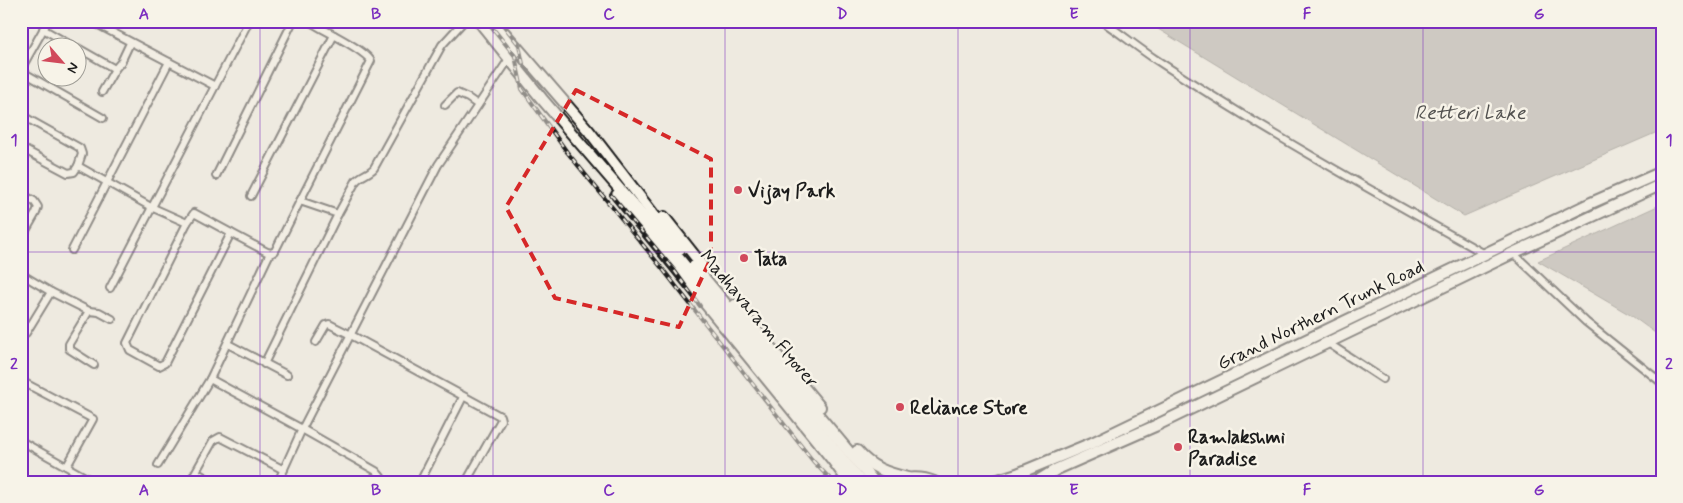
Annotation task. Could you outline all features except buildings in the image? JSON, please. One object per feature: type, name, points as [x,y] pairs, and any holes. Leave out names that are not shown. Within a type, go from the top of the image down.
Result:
[{"type":"main road","points":[[479,21],[608,175],[610,187],[809,430],[849,482]]},
{"type":"main road","points":[[494,21],[590,130],[622,173],[630,174],[697,259],[863,458],[880,470],[908,478],[926,479],[934,482]]},
{"type":"main road","name":"Grand Northern Trunk Road","points":[[992,482],[1017,474],[1092,443],[1485,254],[1662,172]]},
{"type":"main road","name":"Madhavaram Flyover","points":[[622,173],[680,249],[874,482]]},
{"type":"main road","name":"Madhavaram Flyover","points":[[608,175],[673,251],[861,482]]},
{"type":"main road","points":[[1036,482],[1513,253],[1662,184]]},
{"type":"main road","points":[[894,482],[908,478]]},
{"type":"street","points":[[48,21],[22,66],[102,118]]},
{"type":"street","points":[[90,21],[215,86]]},
{"type":"street","points":[[110,288],[249,21]]},
{"type":"street","points":[[216,176],[293,21]]},
{"type":"street","points":[[158,465],[210,379],[270,253],[275,251],[371,60],[334,35],[308,21]]},
{"type":"street","points":[[264,364],[356,181],[358,178],[369,174],[374,168],[442,45],[464,21]]},
{"type":"street","points":[[1102,21],[1162,64],[1339,171],[1485,254]]},
{"type":"street","points":[[43,30],[58,38]]},
{"type":"street","points":[[251,196],[334,35]]},
{"type":"street","points":[[102,92],[121,62],[130,43]]},
{"type":"street","points":[[88,54],[115,69]]},
{"type":"street","points":[[278,482],[302,429],[438,165],[509,59]]},
{"type":"street","points":[[72,250],[169,62]]},
{"type":"street","points":[[446,105],[457,93],[478,105]]},
{"type":"street","points":[[21,115],[80,148],[82,154],[74,172],[68,173],[21,148]]},
{"type":"street","points":[[78,166],[151,207],[187,223]]},
{"type":"street","points":[[21,194],[34,202],[38,207],[21,239]]},
{"type":"street","points":[[300,201],[338,214]]},
{"type":"street","points":[[230,233],[165,363],[159,366],[130,350],[127,343],[187,223],[195,213],[270,253]]},
{"type":"street","points":[[1513,253],[1586,322],[1662,383]]},
{"type":"street","points":[[21,274],[51,292],[90,311],[99,312],[112,319]]},
{"type":"street","points":[[26,333],[51,292]]},
{"type":"street","points":[[90,311],[70,344],[69,349],[94,365]]},
{"type":"street","points":[[316,342],[326,325],[329,324],[352,334],[501,418],[466,482]]},
{"type":"street","points":[[1328,343],[1383,379]]},
{"type":"street","points":[[228,344],[287,376]]},
{"type":"street","points":[[210,379],[376,471],[381,477],[382,482]]},
{"type":"street","points":[[21,381],[93,419],[67,466]]},
{"type":"street","points":[[420,482],[463,397]]},
{"type":"street","points":[[190,482],[213,440],[220,437],[284,470]]},
{"type":"street","points":[[21,441],[94,482]]},
{"type":"street","points":[[196,472],[213,482]]},
{"type":"highlighted area","points":[[576,90],[711,159],[711,258],[679,327],[555,298],[506,207]]},
{"type":"water","name":"Retteri Lake","points":[[1145,21],[1662,21],[1662,130],[1464,216]]},
{"type":"water","points":[[1662,204],[1662,338],[1632,316],[1538,261]]},
{"type":"railway","points":[[487,21],[515,56],[522,89],[567,152],[661,267],[813,461],[833,482]]},
{"type":"railway","points":[[500,21],[519,45],[523,64]]},
{"type":"railway","points":[[611,195],[674,270],[700,306]]},
{"type":"place","name":"Vijay Park","points":[[738,190]]},
{"type":"place","name":"Tata","points":[[744,258]]},
{"type":"place","name":"Reliance Store","points":[[900,407]]},
{"type":"place","name":"Ramlakshmi Paradise","points":[[1178,447]]}]
